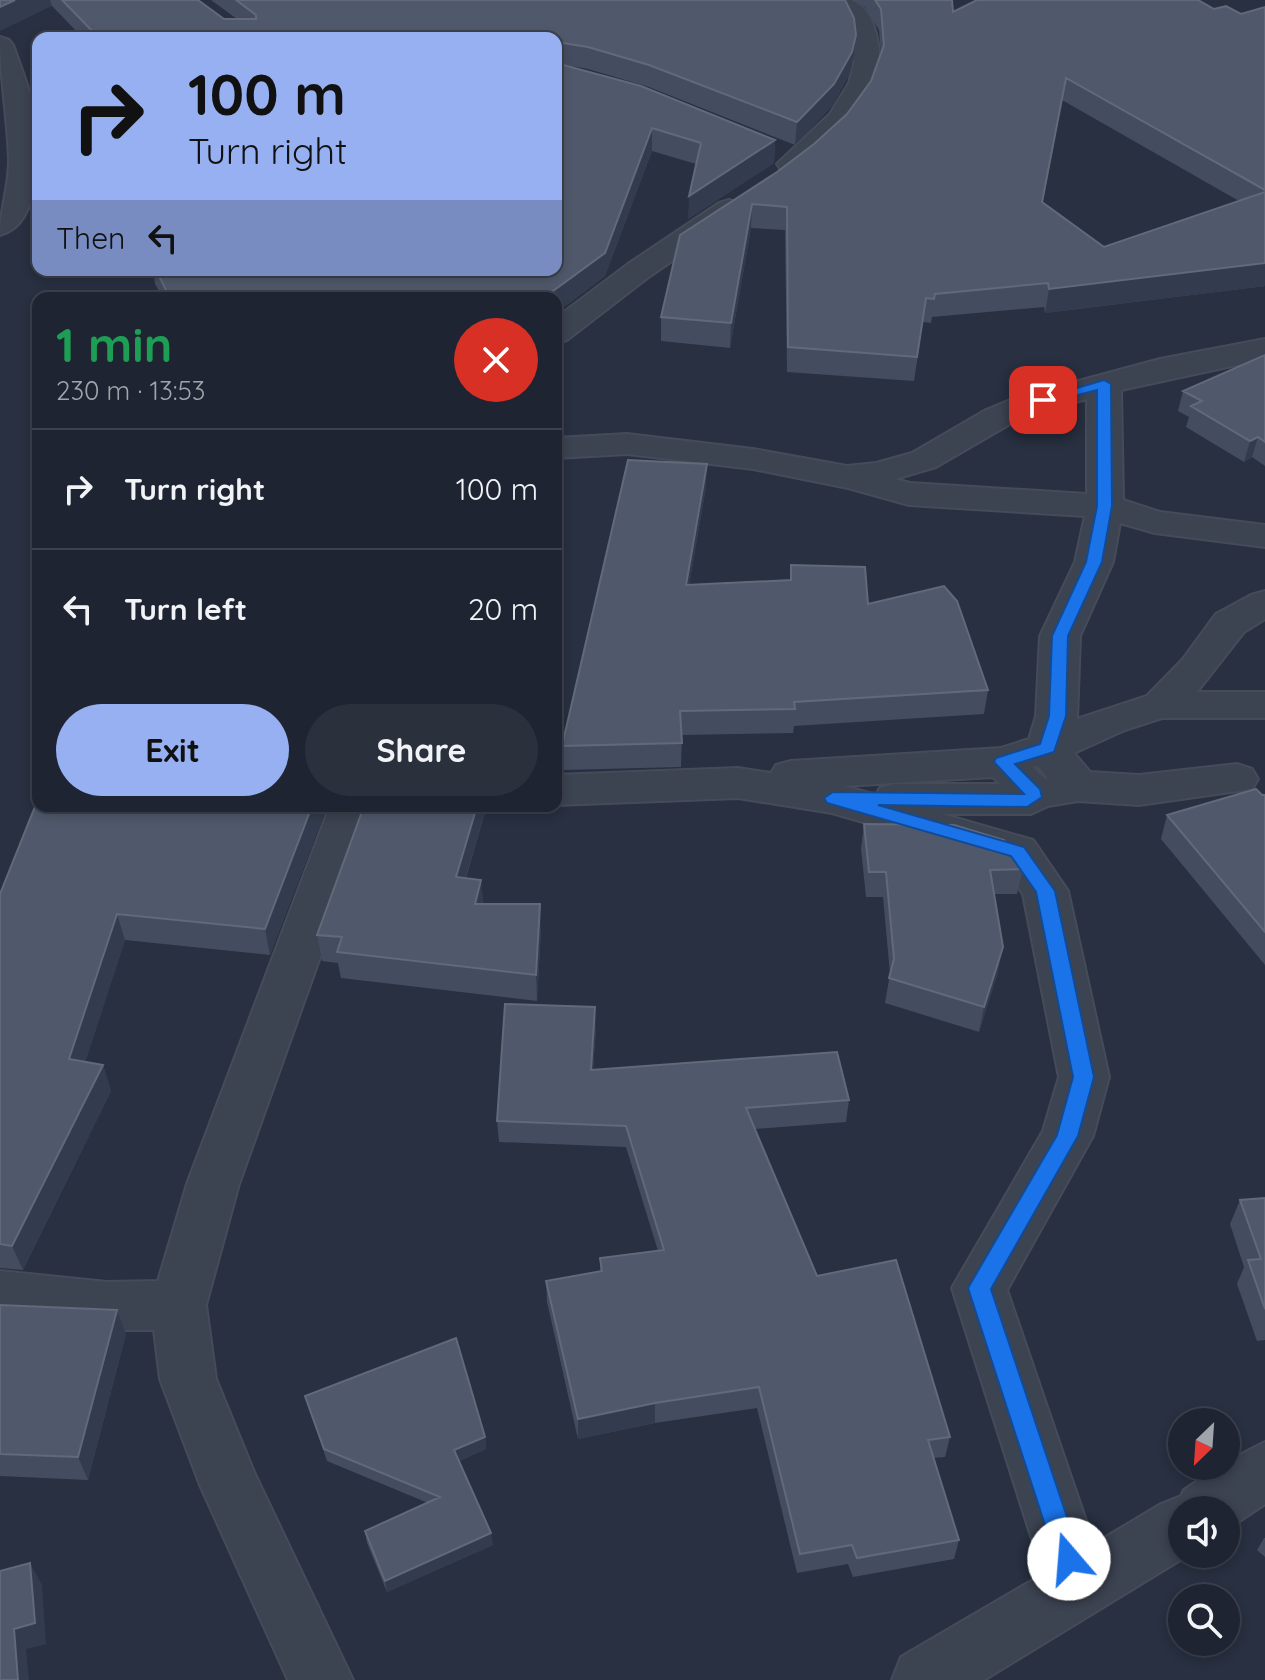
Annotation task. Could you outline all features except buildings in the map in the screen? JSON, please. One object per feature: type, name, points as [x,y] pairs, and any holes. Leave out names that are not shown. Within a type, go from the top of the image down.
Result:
[{"type":"street","points":[[774,177],[824,137],[851,105],[869,66],[869,53],[859,18],[837,0]]},
{"type":"street","points":[[0,45],[18,99],[23,165],[17,204],[0,226]]},
{"type":"street","points":[[768,148],[798,159]]},
{"type":"street","points":[[562,328],[639,270],[750,195]]},
{"type":"street","points":[[847,477],[907,466],[998,417],[1027,405],[1201,360],[1265,349]]},
{"type":"street","points":[[1047,748],[1057,716],[1060,636],[1094,562],[1105,506],[1104,384]]},
{"type":"street","points":[[562,448],[627,444],[753,459],[847,477],[909,494],[1105,506],[1155,522],[1265,536]]},
{"type":"street","points":[[1161,705],[1197,668],[1230,623],[1265,603]]},
{"type":"street","points":[[1110,720],[1107,689],[1197,668]]},
{"type":"street","points":[[562,790],[738,783],[805,774],[1003,762],[1047,748],[1110,720],[1161,705],[1265,705]]},
{"type":"street","points":[[1047,748],[1078,786]]},
{"type":"street","points":[[1003,762],[1033,793],[1033,797]]},
{"type":"street","points":[[833,798],[1027,800],[1078,786],[1139,790],[1237,779]]},
{"type":"street","points":[[738,783],[833,798],[1017,851],[1045,891],[1084,1077],[1067,1136],[979,1288],[1078,1588]]},
{"type":"street","points":[[321,1680],[230,1485],[188,1379],[178,1305],[213,1184],[350,812]]},
{"type":"street","points":[[0,1295],[107,1306],[178,1305]]},
{"type":"street","points":[[1226,1496],[1265,1470]]},
{"type":"street","points":[[924,1680],[1168,1533]]},
{"type":"route","points":[[1043,400],[1104,384],[1105,506],[1094,562],[1060,636],[1057,716],[1047,748],[1003,762],[1033,793],[1033,797],[1027,800],[833,798],[1017,851],[1045,891],[1084,1077],[1067,1136],[979,1288],[1069,1559]]}]
